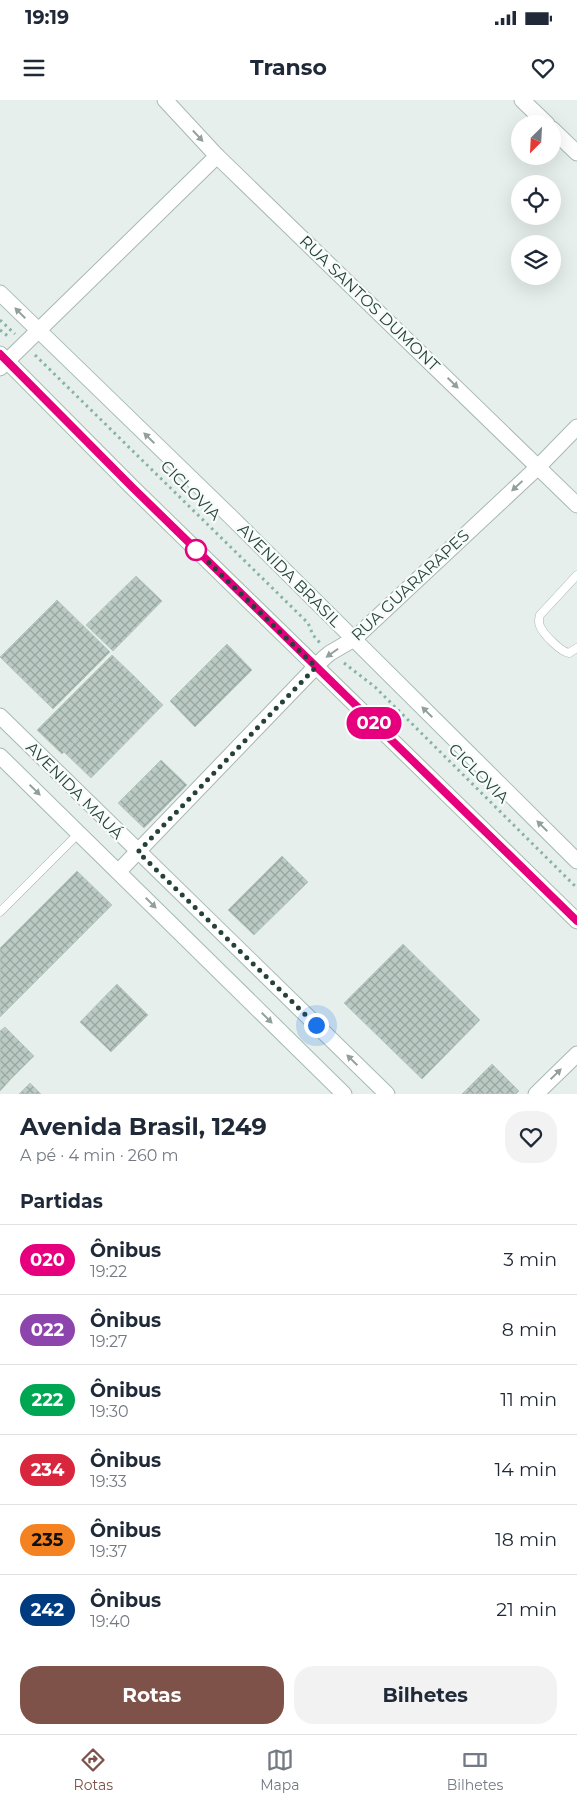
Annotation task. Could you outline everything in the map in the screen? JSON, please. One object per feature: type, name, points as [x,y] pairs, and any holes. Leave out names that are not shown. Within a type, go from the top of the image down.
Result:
[{"type":"main road","name":"RUA SANTOS DUMONT","points":[[165,100],[217,156],[539,466],[577,505]]},
{"type":"main road","points":[[522,100],[538,115]]},
{"type":"main road","points":[[561,138],[577,153]]},
{"type":"main road","points":[[217,156],[38,331],[2,361],[577,921]]},
{"type":"main road","name":"AVENIDA BRASIL","points":[[0,293],[230,516],[577,861]]},
{"type":"main road","name":"RUA GUARARAPES","points":[[119,872],[330,653],[354,639],[539,466],[577,427]]},
{"type":"main road","name":"AVENIDA MAUÁ","points":[[0,716],[387,1094]]},
{"type":"main road","name":"AVENIDA MAUÁ","points":[[0,756],[344,1094]]},
{"type":"main road","points":[[536,1094],[577,1054]]},
{"type":"lane","points":[[577,575],[540,614],[538,621],[540,627],[562,652],[569,653],[577,648]]},
{"type":"lane","points":[[0,912],[79,833]]},
{"type":"path","name":"CICLOVIA","points":[[0,320],[308,623],[313,636],[330,653],[375,687],[577,888]]},
{"type":"building","points":[[136,576],[162,601],[113,651],[86,625]]},
{"type":"building","points":[[57,600],[110,652],[53,709],[0,657]]},
{"type":"building","points":[[227,644],[252,670],[195,727],[170,701]]},
{"type":"building","points":[[112,655],[137,679],[62,754],[37,730]]},
{"type":"building","points":[[137,679],[163,705],[91,778],[64,752]]},
{"type":"building","points":[[161,760],[187,785],[144,828],[118,803]]},
{"type":"building","points":[[282,856],[308,882],[254,935],[228,910]]},
{"type":"building","points":[[77,871],[112,905],[0,1017],[0,948]]},
{"type":"building","points":[[403,944],[480,1020],[422,1079],[344,1003]]},
{"type":"building","points":[[117,984],[148,1015],[111,1052],[80,1022]]},
{"type":"building","points":[[5,1027],[34,1056],[11,1079],[0,1068],[0,1031]]},
{"type":"building","points":[[492,1064],[519,1091],[516,1094],[462,1094]]},
{"type":"building","points":[[0,1068],[11,1079],[0,1091]]},
{"type":"building","points":[[30,1083],[41,1094],[19,1094]]},
{"type":"bus line","name":"020","points":[[0,354],[132,487],[577,921]]},
{"type":"route","points":[[196,550],[316,667],[138,852],[316,1025]]}]
